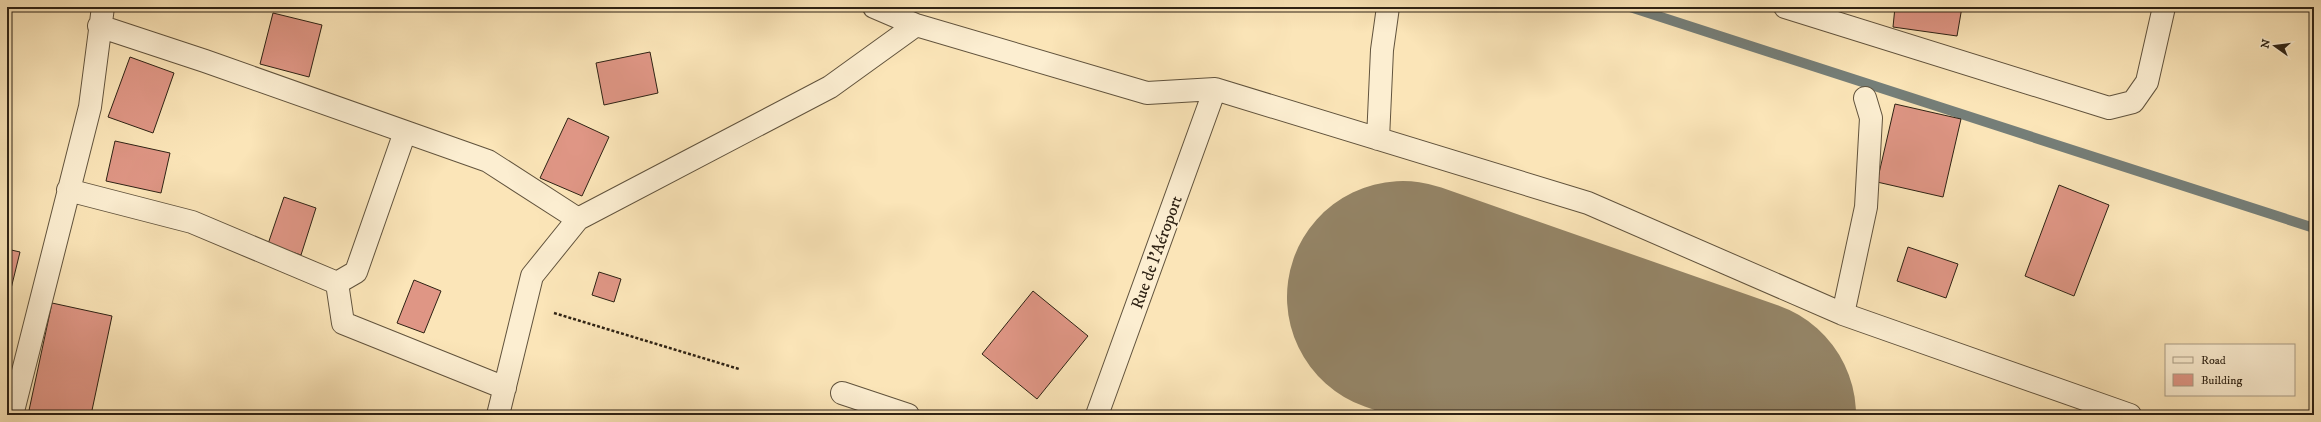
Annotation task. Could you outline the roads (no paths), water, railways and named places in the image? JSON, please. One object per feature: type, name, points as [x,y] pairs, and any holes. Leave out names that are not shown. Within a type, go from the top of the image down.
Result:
[{"type":"street","points":[[874,7],[916,25],[1147,93],[1215,89],[1588,203],[1843,314],[2130,415]]},
{"type":"street","points":[[1378,139],[1382,50],[1388,7]]},
{"type":"street","points":[[1785,7],[2109,108],[2133,102],[2147,82],[2164,7]]},
{"type":"street","points":[[12,415],[90,107],[101,17],[205,61],[488,161],[578,219]]},
{"type":"street","points":[[498,415],[532,276],[578,219],[830,87],[916,25]]},
{"type":"street","name":"Rue de l'Aéroport","points":[[1097,415],[1215,89]]},
{"type":"street","points":[[1843,314],[1866,207],[1871,118],[1865,98]]},
{"type":"street","points":[[337,283],[356,272],[406,132]]},
{"type":"street","points":[[68,190],[192,222],[337,283]]},
{"type":"street","points":[[337,283],[343,323],[505,388]]},
{"type":"street","points":[[842,393],[908,415]]},
{"type":"waterway","points":[[1630,7],[2314,228]]}]
